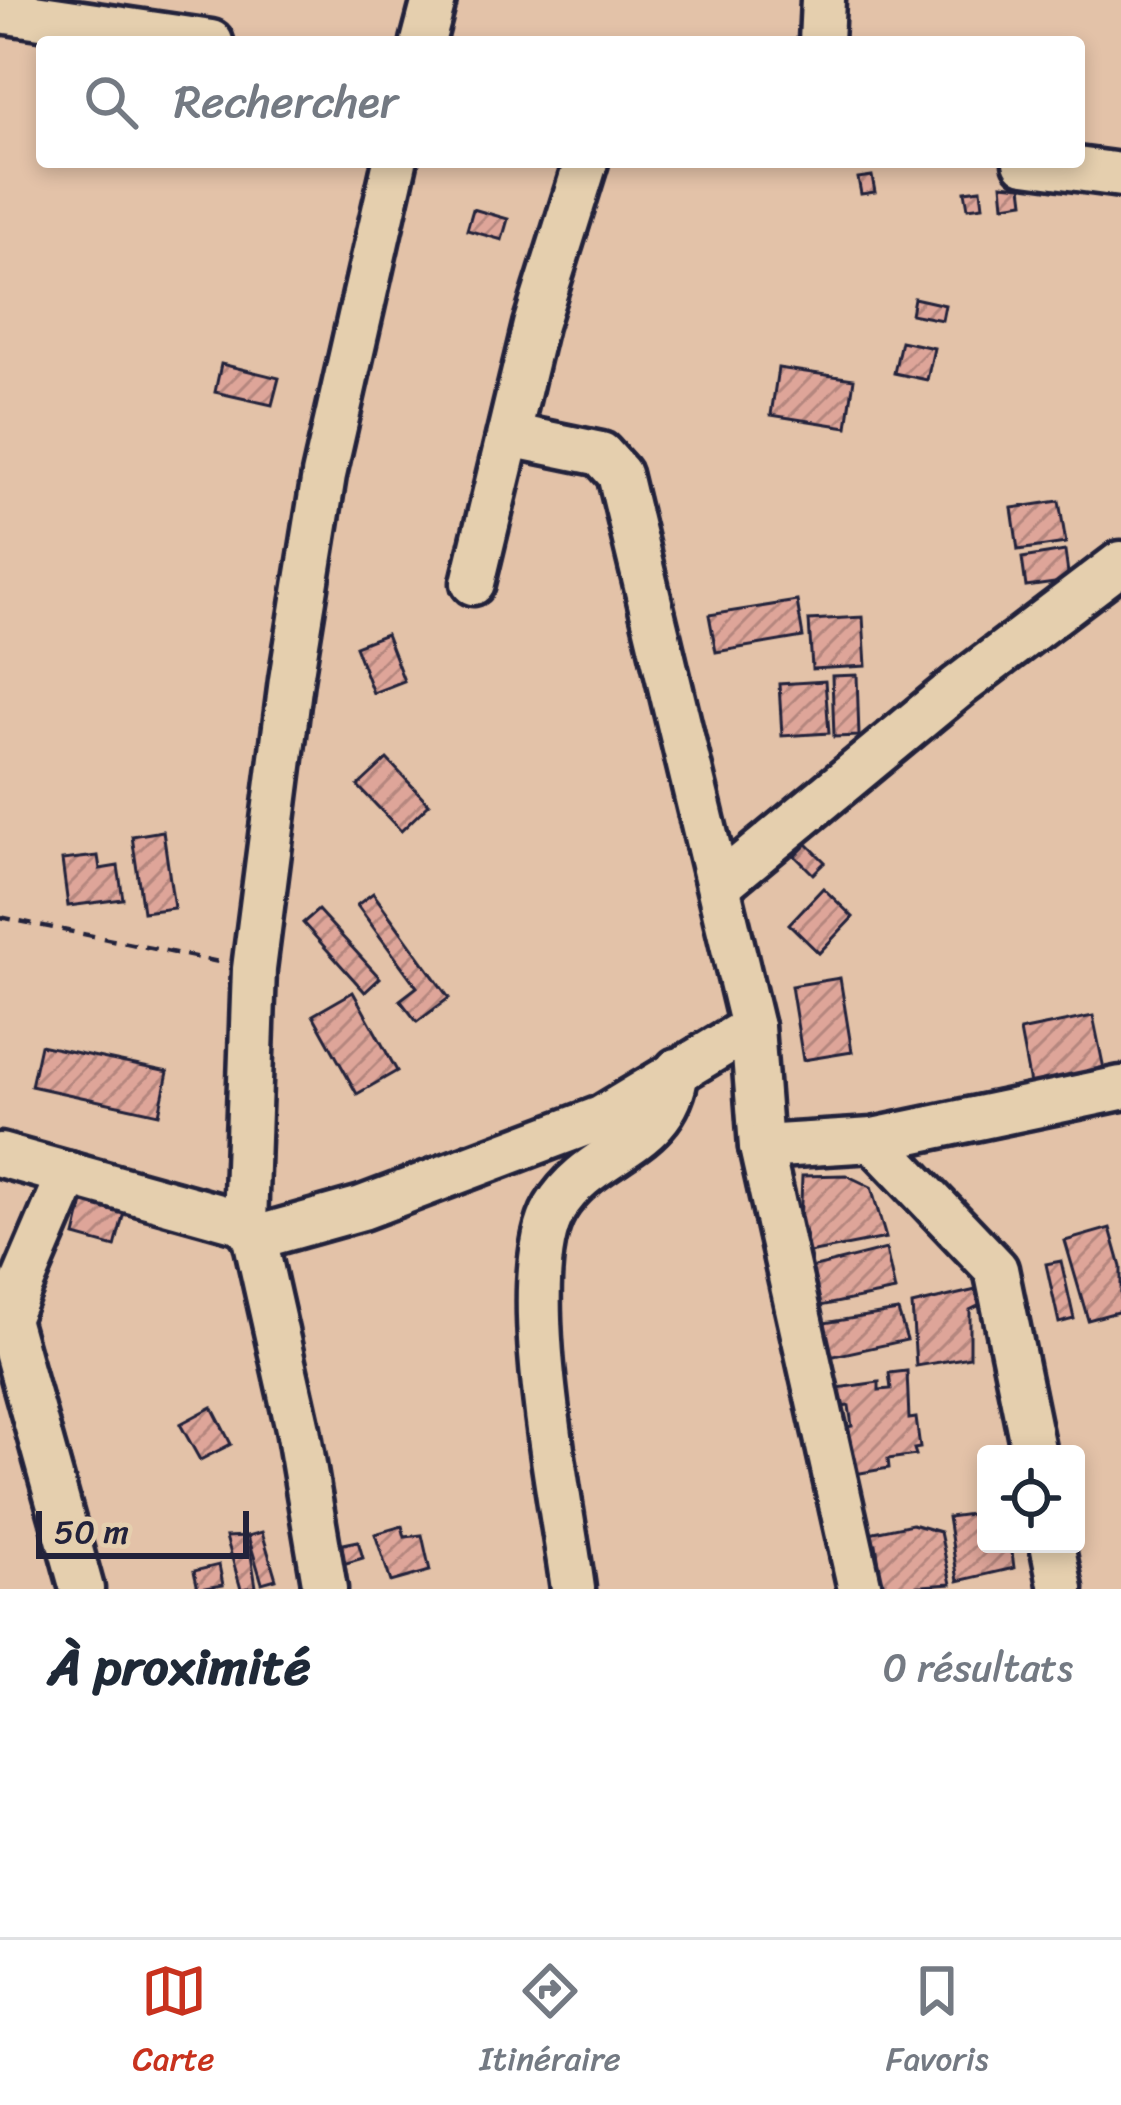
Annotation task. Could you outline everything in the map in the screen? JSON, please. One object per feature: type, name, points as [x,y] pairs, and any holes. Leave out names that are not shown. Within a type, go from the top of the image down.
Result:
[{"type":"street","points":[[425,36],[434,0]]},
{"type":"street","points":[[821,36],[823,0]]},
{"type":"street","points":[[0,11],[58,10],[182,36]]},
{"type":"street","points":[[1085,163],[1119,164]]},
{"type":"street","points":[[315,1586],[298,1429],[250,1230],[254,969],[324,475],[394,168]]},
{"type":"street","points":[[473,583],[584,168]]},
{"type":"street","points":[[509,435],[601,454],[620,474],[752,1027],[761,1147],[860,1589]]},
{"type":"street","points":[[719,885],[959,686],[1121,563]]},
{"type":"street","points":[[0,1155],[250,1230],[362,1208],[601,1118],[752,1027]]},
{"type":"street","points":[[573,1589],[535,1282],[541,1241],[554,1210],[589,1169],[664,1117],[677,1070]]},
{"type":"street","points":[[761,1147],[873,1140],[1121,1088]]},
{"type":"street","points":[[589,1169],[601,1118]]},
{"type":"street","points":[[873,1140],[997,1269],[1032,1445]]},
{"type":"street","points":[[69,1174],[3,1319],[82,1589]]},
{"type":"street","points":[[1054,1553],[1061,1589]]},
{"type":"path","points":[[0,917],[254,969]]},
{"type":"building","points":[[872,176],[875,192],[861,194],[858,178]]},
{"type":"building","points":[[1002,184],[1022,186],[1024,202],[1004,205]]},
{"type":"building","points":[[981,189],[983,206],[968,208],[965,191]]},
{"type":"building","points":[[473,209],[508,219],[502,240],[467,230]]},
{"type":"building","points":[[914,298],[945,305],[942,320],[911,314]]},
{"type":"building","points":[[901,341],[934,348],[927,380],[894,373]]},
{"type":"building","points":[[221,364],[279,378],[272,405],[215,392]]},
{"type":"building","points":[[778,368],[854,379],[847,427],[771,415]]},
{"type":"building","points":[[1059,501],[1066,543],[1018,550],[1012,508]]},
{"type":"building","points":[[1065,551],[1069,581],[1026,587],[1022,558]]},
{"type":"building","points":[[797,601],[803,637],[716,652],[709,615]]},
{"type":"building","points":[[863,617],[866,666],[812,669],[809,620]]},
{"type":"building","points":[[386,634],[404,681],[373,693],[355,646]]},
{"type":"building","points":[[857,675],[859,736],[834,737],[832,676]]},
{"type":"building","points":[[825,681],[829,733],[782,736],[779,684]]},
{"type":"building","points":[[387,759],[429,804],[401,831],[358,786]]},
{"type":"building","points":[[163,831],[174,908],[143,912],[132,836]]},
{"type":"building","points":[[807,844],[825,862],[813,874],[795,856]]},
{"type":"building","points":[[98,856],[100,869],[118,866],[123,899],[68,906],[62,860]]},
{"type":"building","points":[[823,888],[853,917],[819,953],[789,924]]},
{"type":"building","points":[[373,893],[449,998],[417,1022],[400,1000],[417,987],[357,905]]},
{"type":"building","points":[[318,910],[380,978],[365,992],[303,923]]},
{"type":"building","points":[[840,978],[852,1052],[803,1060],[791,986]]},
{"type":"building","points":[[353,992],[397,1071],[357,1094],[313,1015]]},
{"type":"building","points":[[1093,1016],[1104,1069],[1030,1084],[1020,1031]]},
{"type":"building","points":[[40,1045],[168,1072],[159,1114],[31,1086]]},
{"type":"building","points":[[846,1175],[871,1187],[886,1238],[799,1255],[802,1176]]},
{"type":"building","points":[[84,1198],[125,1208],[115,1247],[75,1236]]},
{"type":"building","points":[[1110,1228],[1121,1267],[1121,1311],[1088,1320],[1065,1241]]},
{"type":"building","points":[[886,1249],[895,1291],[815,1307],[807,1269]]},
{"type":"building","points":[[1061,1261],[1074,1319],[1059,1323],[1046,1264]]},
{"type":"building","points":[[980,1289],[986,1302],[970,1310],[970,1357],[916,1366],[912,1305]]},
{"type":"building","points":[[898,1311],[907,1340],[825,1358],[818,1324]]},
{"type":"building","points":[[907,1371],[909,1419],[916,1418],[920,1448],[914,1449],[916,1455],[888,1459],[889,1468],[849,1475],[842,1428],[852,1426],[849,1406],[833,1408],[830,1389],[879,1382],[879,1390],[891,1389],[889,1373]]},
{"type":"building","points":[[212,1407],[231,1444],[200,1460],[180,1424]]},
{"type":"building","points":[[977,1513],[977,1553],[1012,1553],[1014,1568],[958,1581],[948,1517]]},
{"type":"building","points":[[912,1524],[940,1532],[951,1584],[877,1589],[872,1573],[880,1571],[876,1544],[862,1546],[860,1535]]},
{"type":"building","points":[[402,1526],[405,1537],[422,1535],[430,1571],[391,1582],[375,1534]]},
{"type":"building","points":[[262,1532],[276,1579],[262,1583],[248,1536]]},
{"type":"building","points":[[248,1536],[256,1587],[241,1589],[226,1537]]},
{"type":"building","points":[[358,1541],[363,1558],[340,1565],[334,1546]]},
{"type":"building","points":[[219,1565],[223,1585],[198,1589],[194,1571]]}]
